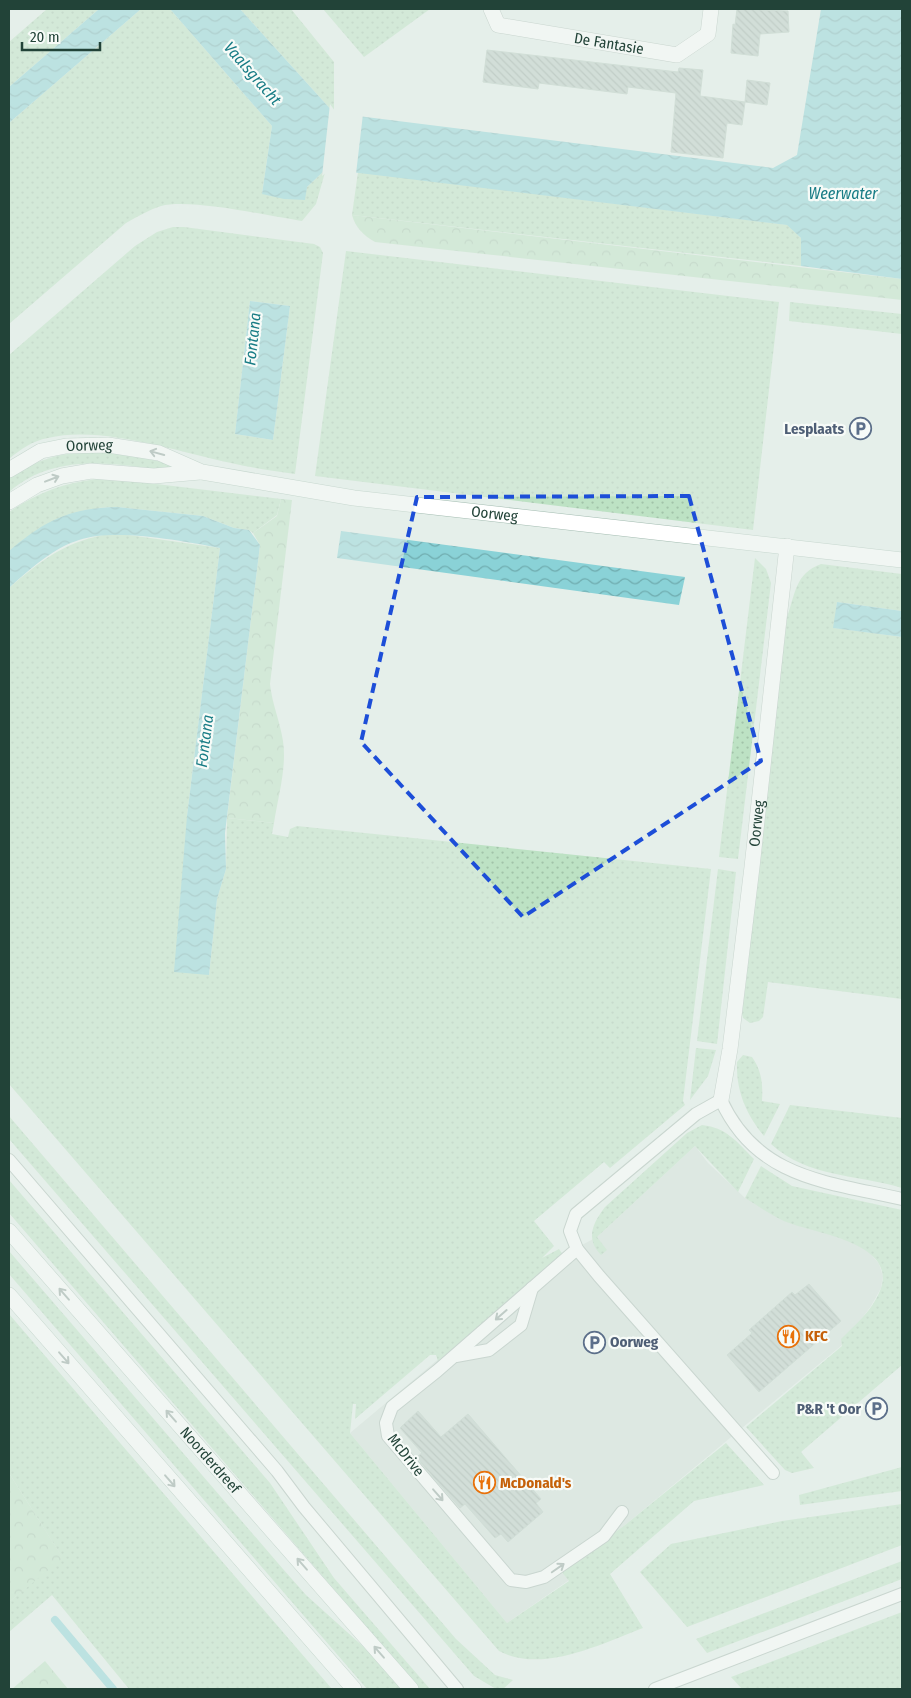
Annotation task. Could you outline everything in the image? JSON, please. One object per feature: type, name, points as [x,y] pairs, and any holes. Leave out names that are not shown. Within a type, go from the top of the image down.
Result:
[{"type":"street","name":"De Fantasie","points":[[491,9],[498,25],[677,55],[708,34],[711,9]]},
{"type":"street","name":"Oorweg","points":[[9,470],[41,451],[66,446],[108,445],[159,453],[202,472],[354,498],[902,560]]},
{"type":"street","name":"Oorweg","points":[[9,502],[36,485],[76,473],[91,471],[154,476],[202,472]]},
{"type":"street","name":"Oorweg","points":[[721,1100],[730,1049],[787,546]]},
{"type":"street","name":"Noorderdreef","points":[[9,1231],[411,1689]]},
{"type":"street","points":[[9,1295],[354,1689]]},
{"type":"lane","points":[[773,1473],[598,1276],[577,1249],[570,1231],[576,1214],[696,1114],[721,1100],[744,1138],[761,1154],[810,1179],[902,1199]]},
{"type":"lane","points":[[9,1160],[277,1471],[304,1507],[457,1689]]},
{"type":"lane","name":"McDrive","points":[[577,1249],[392,1407],[386,1423],[388,1436],[511,1580],[526,1582],[544,1577],[604,1536],[622,1512]]},
{"type":"lane","points":[[454,1356],[489,1350],[521,1325],[532,1288]]},
{"type":"lane","points":[[655,1689],[902,1594]]},
{"type":"highlighted area","points":[[689,496],[761,761],[523,917],[361,742],[417,497]]},
{"type":"shaded area","points":[[695,1146],[708,1163],[745,1198],[861,1246],[879,1264],[883,1276],[881,1288],[871,1306],[842,1345],[625,1525],[561,1571],[569,1580],[507,1623],[350,1433],[563,1255],[597,1237]]},
{"type":"green space","points":[[47,9],[99,9],[9,87],[9,42]]},
{"type":"green space","points":[[141,9],[170,9],[272,126],[262,194],[307,187],[326,169],[316,204],[302,221],[210,206],[174,204],[161,206],[126,223],[9,324],[9,123]]},
{"type":"green space","points":[[240,9],[291,9],[334,62],[334,113]]},
{"type":"green space","points":[[323,9],[430,9],[364,57]]},
{"type":"green space","points":[[358,172],[788,225],[801,238],[801,266],[352,215]]},
{"type":"green space","points":[[352,215],[902,279],[902,300],[375,242],[360,231]]},
{"type":"green space","points":[[173,227],[184,227],[314,244],[320,247],[323,253],[295,474],[239,465],[115,437],[92,435],[69,435],[42,439],[27,446],[9,459],[9,355],[135,246],[157,232]],"holes":[[[250,301],[290,306],[273,440],[235,434]]]},
{"type":"green space","points":[[346,251],[779,302],[753,530],[315,476]]},
{"type":"green space","points":[[790,302],[902,314],[902,334],[789,321]]},
{"type":"green space","points":[[97,451],[124,454],[177,465],[174,472],[110,464],[67,466],[47,470],[27,479],[9,492],[9,478],[29,466],[62,455]]},
{"type":"green space","points":[[97,479],[115,479],[281,499],[277,515],[253,533],[249,530],[234,528],[203,516],[117,507],[98,508],[9,551],[9,512],[30,499],[51,490],[73,483]]},
{"type":"green space","points":[[281,499],[292,500],[270,684],[272,699],[282,734],[284,751],[283,772],[274,823],[227,818],[260,545],[253,533],[277,516]]},
{"type":"green space","points":[[103,535],[129,535],[220,548],[187,816],[209,975],[217,899],[226,869],[227,818],[274,823],[272,834],[288,837],[290,829],[297,826],[711,869],[683,1101],[685,1105],[610,1168],[604,1162],[534,1221],[554,1246],[542,1258],[559,1249],[563,1255],[438,1361],[436,1355],[430,1355],[355,1419],[356,1404],[353,1404],[350,1433],[507,1623],[569,1581],[561,1571],[625,1525],[726,1443],[764,1485],[694,1501],[610,1574],[643,1628],[590,1648],[552,1658],[516,1657],[499,1651],[9,1084],[9,588],[41,562],[64,548]]},
{"type":"green space","points":[[755,558],[766,569],[771,583],[738,859],[719,857]]},
{"type":"green space","points":[[821,564],[902,574],[902,611],[837,602],[834,628],[902,637],[902,999],[768,982],[763,1017],[759,1021],[750,1023],[743,1018],[742,1014],[787,617],[801,579],[812,568]]},
{"type":"green space","points":[[718,869],[736,872],[717,1044],[697,1041]]},
{"type":"green space","points":[[696,1048],[716,1050],[708,1076],[690,1100]]},
{"type":"green space","points":[[743,1055],[752,1057],[758,1068],[762,1084],[762,1101],[780,1104],[764,1136],[747,1111],[740,1092],[737,1062]]},
{"type":"green space","points":[[790,1105],[902,1118],[902,1188],[834,1174],[801,1163],[785,1155],[771,1144]]},
{"type":"green space","points":[[9,1116],[456,1639],[495,1675],[513,1680],[503,1689],[496,1689],[474,1676],[9,1139]]},
{"type":"green space","points":[[702,1125],[725,1132],[754,1159],[738,1192],[695,1146],[597,1237],[607,1250],[601,1255],[593,1243],[592,1231],[605,1207],[687,1133]]},
{"type":"green space","points":[[761,1166],[792,1186],[902,1210],[902,1365],[801,1452],[814,1468],[792,1473],[785,1470],[746,1427],[842,1346],[841,1339],[873,1305],[883,1281],[880,1266],[871,1255],[858,1246],[786,1222],[745,1198]]},
{"type":"green space","points":[[9,1180],[270,1483],[334,1578],[430,1689],[420,1689],[9,1213]]},
{"type":"green space","points":[[9,1251],[306,1595],[367,1650],[401,1689],[367,1689],[9,1274]]},
{"type":"green space","points":[[9,1314],[332,1689],[129,1689],[52,1595],[9,1632],[9,1602],[62,1557],[9,1473]]},
{"type":"green space","points":[[902,1467],[902,1491],[800,1505],[799,1495]]},
{"type":"green space","points":[[9,1473],[63,1558],[9,1602]]},
{"type":"green space","points":[[902,1504],[902,1545],[687,1627],[640,1572],[671,1544],[782,1521]]},
{"type":"green space","points":[[902,1561],[902,1579],[707,1653],[696,1639]]},
{"type":"green space","points":[[902,1612],[902,1689],[742,1689],[731,1677]]},
{"type":"green space","points":[[45,1661],[68,1689],[12,1689]]},
{"type":"water","points":[[99,9],[141,9],[9,123],[9,87]]},
{"type":"water","name":"Weerwater","points":[[170,9],[240,9],[334,113],[773,168],[797,155],[821,9],[902,9],[902,279],[801,266],[801,238],[787,225],[326,169],[307,187],[305,200],[284,199],[262,194],[272,126]]},
{"type":"water","name":"Fontana","points":[[250,301],[290,306],[273,440],[235,434]]},
{"type":"water","name":"Fontana","points":[[117,507],[203,516],[234,528],[249,530],[260,545],[225,833],[226,869],[217,899],[209,975],[174,972],[187,816],[220,548],[130,535],[94,537],[79,540],[60,548],[42,560],[9,588],[9,551],[34,532],[46,524],[71,513]]},
{"type":"water","points":[[341,531],[685,577],[679,605],[337,558]]},
{"type":"water","points":[[837,602],[902,611],[902,637],[833,628]]},
{"type":"pier","points":[[330,104],[335,111],[363,114],[356,174],[327,172],[322,176]]},
{"type":"building","points":[[737,9],[788,11],[789,32],[760,34],[758,56],[731,53],[733,24],[735,25]]},
{"type":"building","points":[[487,50],[678,72],[679,68],[703,70],[700,96],[745,102],[742,125],[727,123],[723,158],[671,152],[676,93],[628,87],[627,94],[539,83],[538,89],[483,82]]},
{"type":"building","points":[[747,80],[770,83],[767,105],[745,102]]},
{"type":"building","points":[[809,1284],[841,1321],[759,1392],[727,1355],[752,1333],[749,1330],[792,1292],[795,1295]]},
{"type":"building","name":"McDonald's","points":[[418,1411],[441,1437],[468,1414],[541,1499],[536,1503],[543,1512],[508,1542],[501,1534],[495,1538],[465,1504],[460,1508],[421,1463],[418,1456],[422,1453],[400,1428]]},
{"type":"waterway","points":[[55,1620],[113,1689]]},
{"type":"place","name":"Lesplaats","points":[[860,429]]},
{"type":"place","name":"KFC","points":[[789,1336]]},
{"type":"place","name":"Oorweg","points":[[594,1342]]},
{"type":"place","name":"P&R 't Oor","points":[[877,1409]]},
{"type":"place","name":"McDonald's","points":[[484,1483]]},
{"type":"water label","name":"Vaalsgracht","points":[[253,73]]}]
